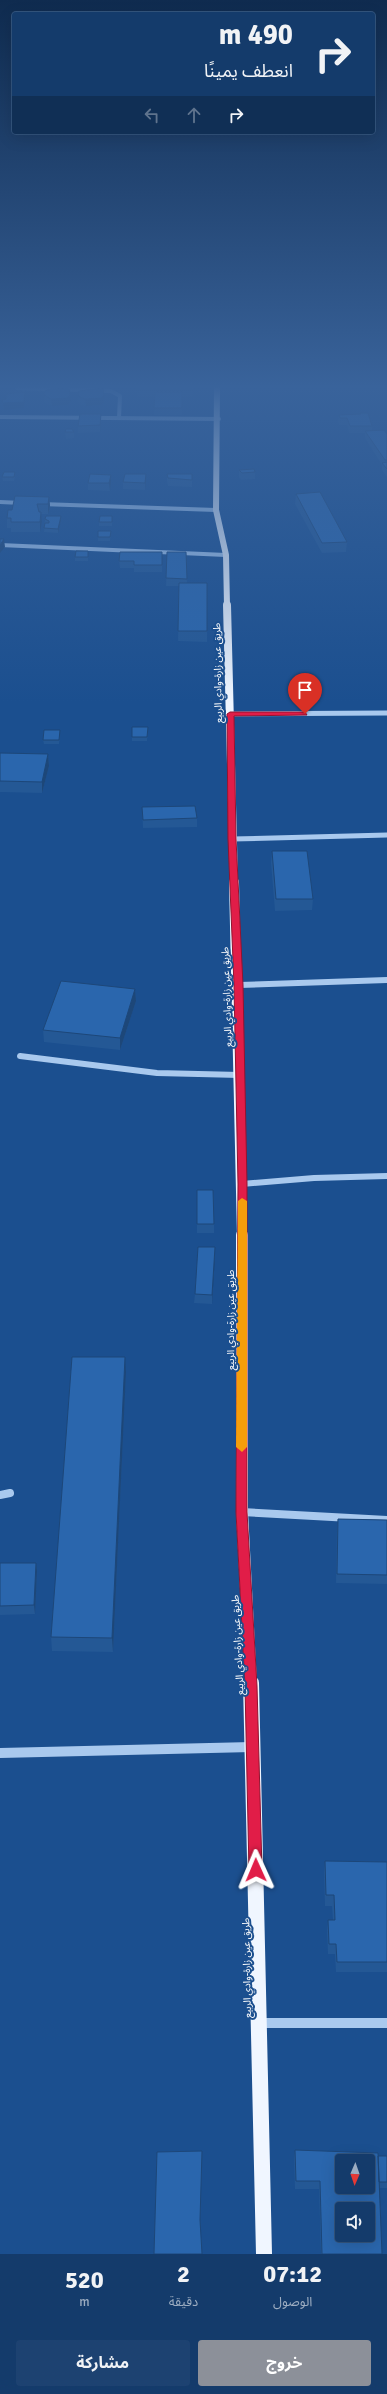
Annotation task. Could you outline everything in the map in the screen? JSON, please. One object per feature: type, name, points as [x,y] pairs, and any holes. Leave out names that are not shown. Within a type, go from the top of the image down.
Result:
[{"type":"main road","name":"طريق عين زارة-وادي الربيع","points":[[217,493],[216,510],[226,555],[232,839],[238,985],[242,1184],[242,1512],[252,1747],[264,2254]]},
{"type":"street","points":[[0,502],[31,503]]},
{"type":"street","points":[[39,504],[216,510]]},
{"type":"street","points":[[0,545],[226,555]]},
{"type":"street","points":[[230,714],[387,713]]},
{"type":"street","points":[[232,839],[387,835]]},
{"type":"street","points":[[238,985],[387,980]]},
{"type":"street","points":[[20,1056],[157,1073],[240,1075]]},
{"type":"street","points":[[242,1184],[314,1178],[387,1176]]},
{"type":"street","points":[[0,1495],[10,1493]]},
{"type":"street","points":[[242,1512],[387,1520]]},
{"type":"street","points":[[0,1754],[252,1747]]},
{"type":"street","points":[[259,2023],[387,2023]]},
{"type":"building","points":[[321,493],[347,542],[322,543],[296,494]]},
{"type":"building","points":[[15,496],[49,497],[48,504],[37,504],[39,512],[41,512],[40,522],[11,522],[11,518],[7,518],[8,510],[12,510]]},
{"type":"building","points":[[46,516],[61,516],[58,529],[44,528],[45,523],[49,523],[49,521],[45,519]]},
{"type":"building","points":[[100,516],[112,516],[112,522],[99,522]]},
{"type":"building","points":[[98,531],[111,531],[110,537],[98,537]]},
{"type":"building","points":[[0,539],[4,539],[0,545]]},
{"type":"building","points":[[76,551],[88,551],[88,557],[75,557]]},
{"type":"building","points":[[120,552],[162,552],[162,565],[134,565],[134,561],[119,561]]},
{"type":"building","points":[[167,552],[186,552],[187,579],[166,578]]},
{"type":"building","points":[[179,583],[207,583],[207,631],[178,631]]},
{"type":"building","points":[[132,727],[148,727],[147,737],[132,737]]},
{"type":"building","points":[[44,730],[60,730],[59,740],[43,740]]},
{"type":"building","points":[[0,753],[48,754],[42,782],[0,781]]},
{"type":"building","points":[[195,806],[197,818],[143,820],[142,807]]},
{"type":"building","points":[[272,851],[307,851],[313,899],[276,899]]},
{"type":"building","points":[[61,981],[135,989],[120,1038],[43,1030]]},
{"type":"building","points":[[197,1190],[213,1190],[214,1224],[197,1224]]},
{"type":"building","points":[[198,1247],[215,1247],[212,1295],[195,1294]]},
{"type":"building","points":[[72,1357],[125,1357],[112,1638],[51,1637]]},
{"type":"building","points":[[338,1519],[387,1520],[387,1575],[337,1574]]},
{"type":"building","points":[[0,1563],[36,1563],[34,1605],[0,1606]]},
{"type":"building","points":[[325,1861],[387,1862],[387,1962],[337,1962],[336,1944],[329,1944],[328,1920],[335,1920],[334,1895],[326,1895]]},
{"type":"building","points":[[295,2150],[378,2153],[382,2254],[322,2254],[320,2181],[296,2181]]},
{"type":"building","points":[[202,2151],[200,2220],[202,2254],[154,2254],[157,2152]]},
{"type":"building","points":[[378,2156],[387,2156],[387,2182],[379,2182]]},
{"type":"slow traffic","points":[[242,1201],[242,1447]]},
{"type":"route","points":[[256,1870],[251,1686],[242,1512],[242,1184],[230,714],[305,714]]}]
